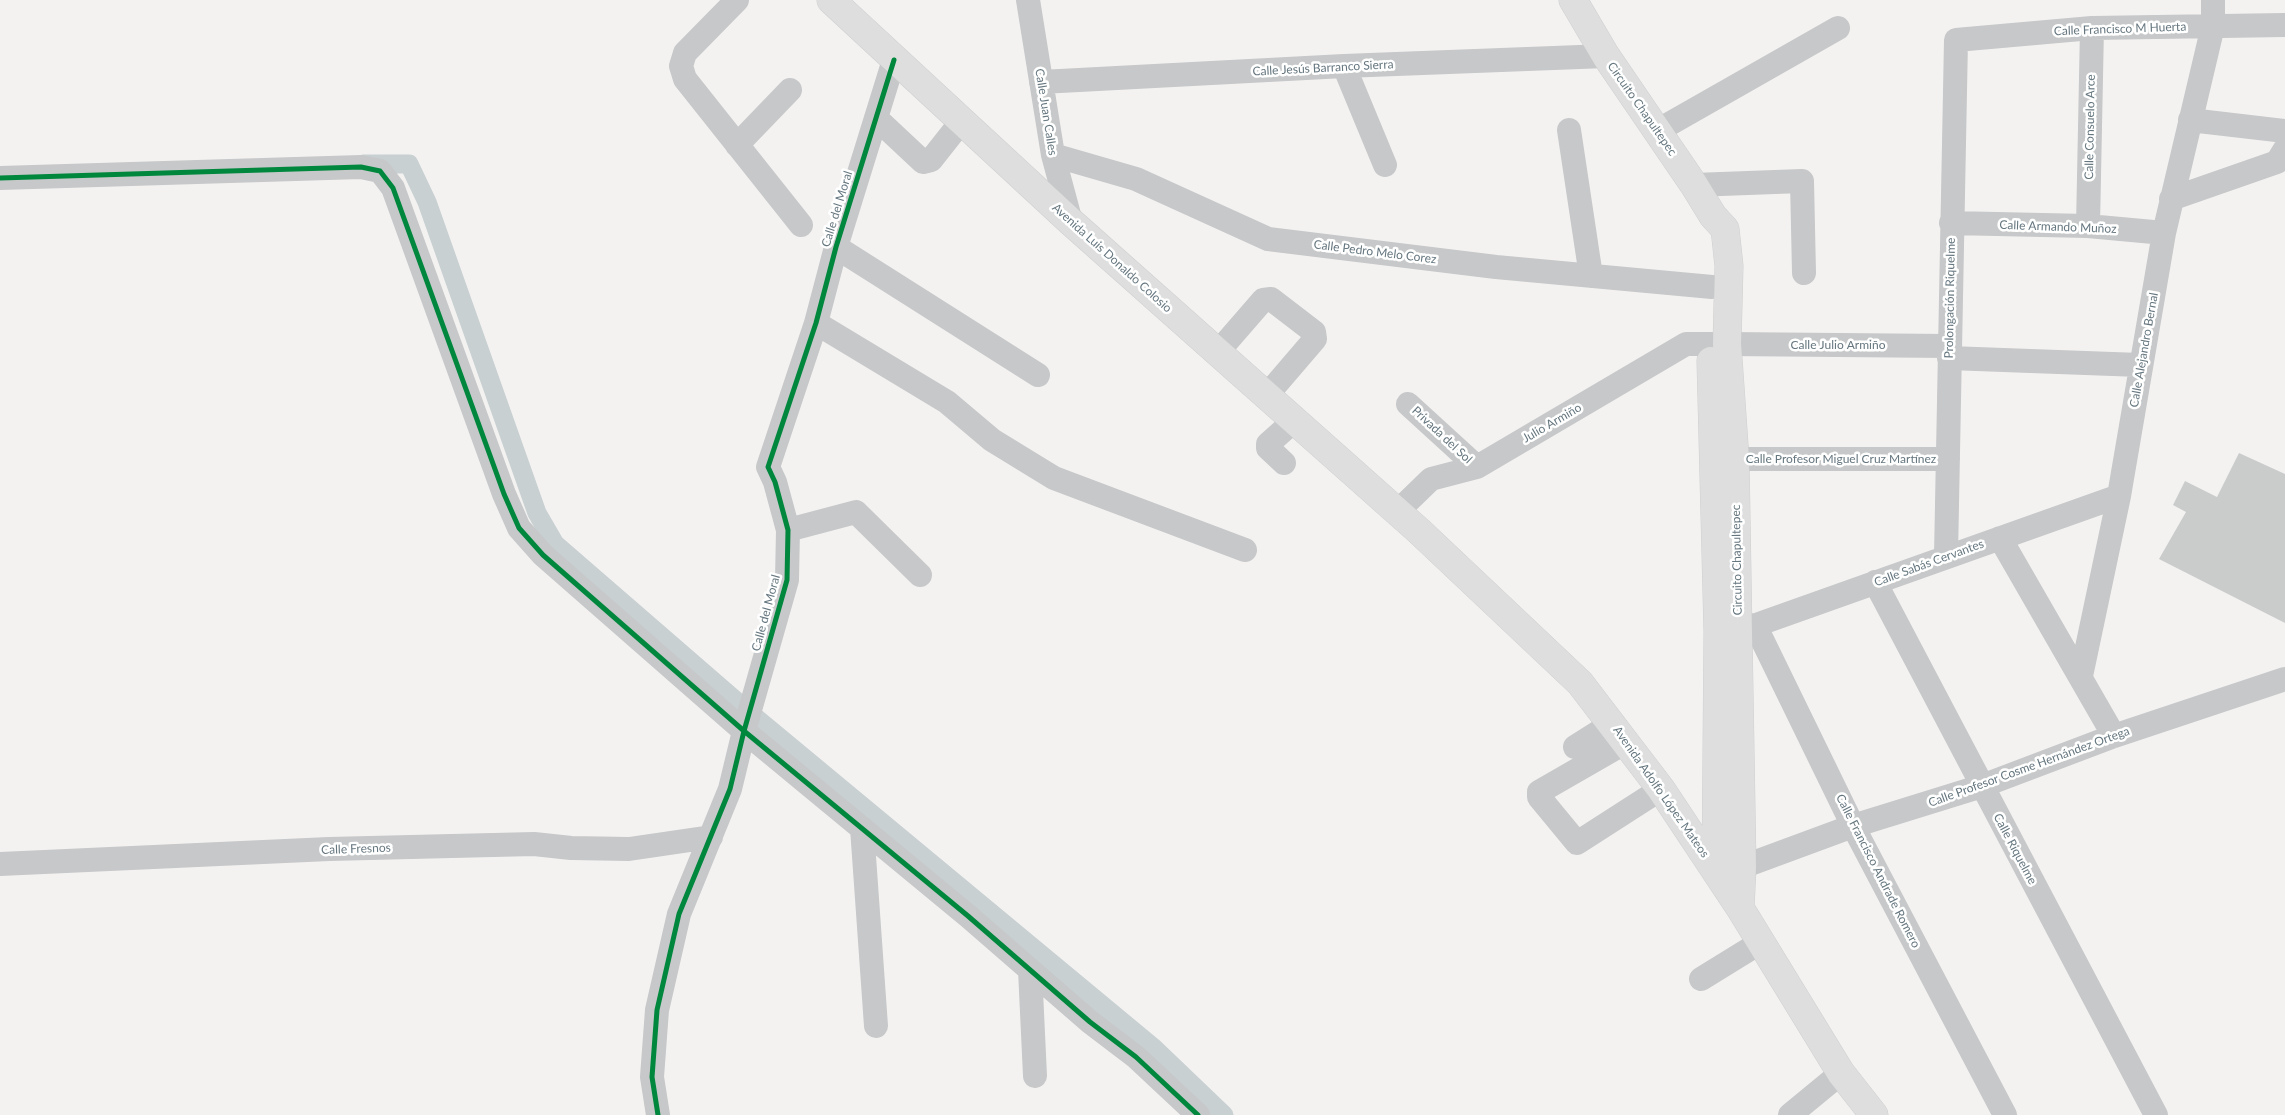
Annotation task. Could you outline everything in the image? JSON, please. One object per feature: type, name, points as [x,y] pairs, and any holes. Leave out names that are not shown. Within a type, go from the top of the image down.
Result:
[{"type":"main road","name":"Avenida Luis Donaldo Colosio","points":[[831,0],[1071,222],[1398,511]]},
{"type":"main road","name":"Circuito Chapultepec","points":[[1573,0],[1606,56],[1713,216],[1725,229],[1728,253],[1719,344],[1712,459],[1729,869]]},
{"type":"main road","name":"Circuito Chapultepec","points":[[1713,216],[1708,233],[1712,260],[1712,287],[1735,459],[1747,628],[1729,869]]},
{"type":"main road","name":"Avenida Adolfo López Mateos","points":[[1398,511],[1580,682],[1661,789],[1729,869],[1740,908],[1760,942],[1841,1073],[1874,1115]]},
{"type":"street","points":[[737,0],[684,53],[682,66],[684,79],[801,225]]},
{"type":"street","name":"Calle Juan Calles","points":[[1028,0],[1053,155],[1071,222]]},
{"type":"street","name":"Calle Alejandro Bernal","points":[[2081,676],[2119,496],[2164,233],[2213,26],[2213,0]]},
{"type":"street","name":"Calle Francisco M Huerta","points":[[1956,40],[2092,28],[2285,25]]},
{"type":"street","points":[[1657,130],[1838,28]]},
{"type":"street","name":"Calle Consuelo Arce","points":[[2088,226],[2092,28]]},
{"type":"street","name":"Prolongación Riquelme","points":[[1946,556],[1956,40]]},
{"type":"street","name":"Calle Jesús Barranco Sierra","points":[[1041,82],[1344,66],[1606,56]]},
{"type":"street","name":"Calle del Moral","points":[[658,1115],[652,1077],[657,1010],[679,914],[730,789],[747,720],[787,580],[788,530],[775,482],[768,467],[818,317],[834,254],[894,60]]},
{"type":"street","points":[[1344,66],[1386,164]]},
{"type":"street","points":[[737,145],[790,90]]},
{"type":"street","points":[[876,118],[924,162],[931,160],[961,122]]},
{"type":"street","points":[[2190,120],[2285,131]]},
{"type":"street","points":[[1569,130],[1591,276]]},
{"type":"street","points":[[2171,200],[2276,162],[2285,149]]},
{"type":"street","name":"Calle Pedro Melo Corez","points":[[1053,155],[1136,179],[1268,239],[1496,267],[1712,287]]},
{"type":"street","points":[[0,178],[361,167],[380,171],[393,188],[504,494],[519,528],[543,555],[747,720],[862,828],[1090,1022],[1136,1057],[1198,1115]]},
{"type":"street","points":[[1694,185],[1802,181],[1804,273]]},
{"type":"street","name":"Calle Armando Muñoz","points":[[1951,223],[2088,226],[2164,233]]},
{"type":"street","points":[[834,254],[1038,376]]},
{"type":"street","points":[[1217,353],[1262,300],[1271,298],[1314,332],[1315,339],[1267,395]]},
{"type":"street","points":[[818,317],[947,402],[992,440],[1054,478],[1245,550]]},
{"type":"street","name":"Julio Armiño","points":[[1398,511],[1431,479],[1477,467],[1686,344],[1719,344]]},
{"type":"street","name":"Calle Julio Armiño","points":[[1719,344],[1949,352],[2140,365]]},
{"type":"street","name":"Privada del Sol","points":[[1408,404],[1477,467]]},
{"type":"street","points":[[1284,463],[1268,448],[1268,444],[1295,420]]},
{"type":"street","name":"Calle Profesor Miguel Cruz Martínez","points":[[1735,459],[1948,459]]},
{"type":"street","name":"Calle Sabás Cervantes","points":[[1747,628],[2119,496]]},
{"type":"street","points":[[788,530],[856,512],[920,575]]},
{"type":"street","points":[[2000,538],[2114,736]]},
{"type":"street","name":"Calle Riquelme","points":[[1875,582],[2156,1115]]},
{"type":"street","name":"Calle Francisco Andrade Romero","points":[[1747,628],[2005,1115]]},
{"type":"street","name":"Calle Profesor Cosme Hernández Ortega","points":[[1729,869],[1853,826],[1982,786],[2114,736],[2285,679]]},
{"type":"street","points":[[1575,747],[1619,733]]},
{"type":"street","points":[[1619,733],[1539,792],[1539,797],[1578,842],[1661,789]]},
{"type":"street","points":[[862,828],[876,1026]]},
{"type":"street","name":"Calle Fresnos","points":[[0,864],[329,849],[534,844],[571,848],[629,849],[711,837]]},
{"type":"street","points":[[1701,979],[1760,942]]},
{"type":"street","points":[[1030,970],[1035,1076]]},
{"type":"street","points":[[1790,1115],[1841,1073]]},
{"type":"building","points":[[2239,453],[2285,474],[2285,623],[2159,559],[2186,512],[2173,505],[2185,481],[2217,497]]},
{"type":"waterway","points":[[363,164],[409,164],[427,202],[537,513],[555,544],[750,713],[1154,1048],[1224,1115]]},
{"type":"cycle path","points":[[658,1115],[652,1077],[657,1010],[679,914],[730,789],[744,731],[787,580],[788,530],[775,482],[768,467],[816,323],[836,247],[894,60]]},
{"type":"cycle path","points":[[0,178],[361,167],[380,171],[393,188],[504,494],[519,528],[543,555],[744,731],[968,916],[1090,1022],[1136,1057],[1198,1115]]}]
